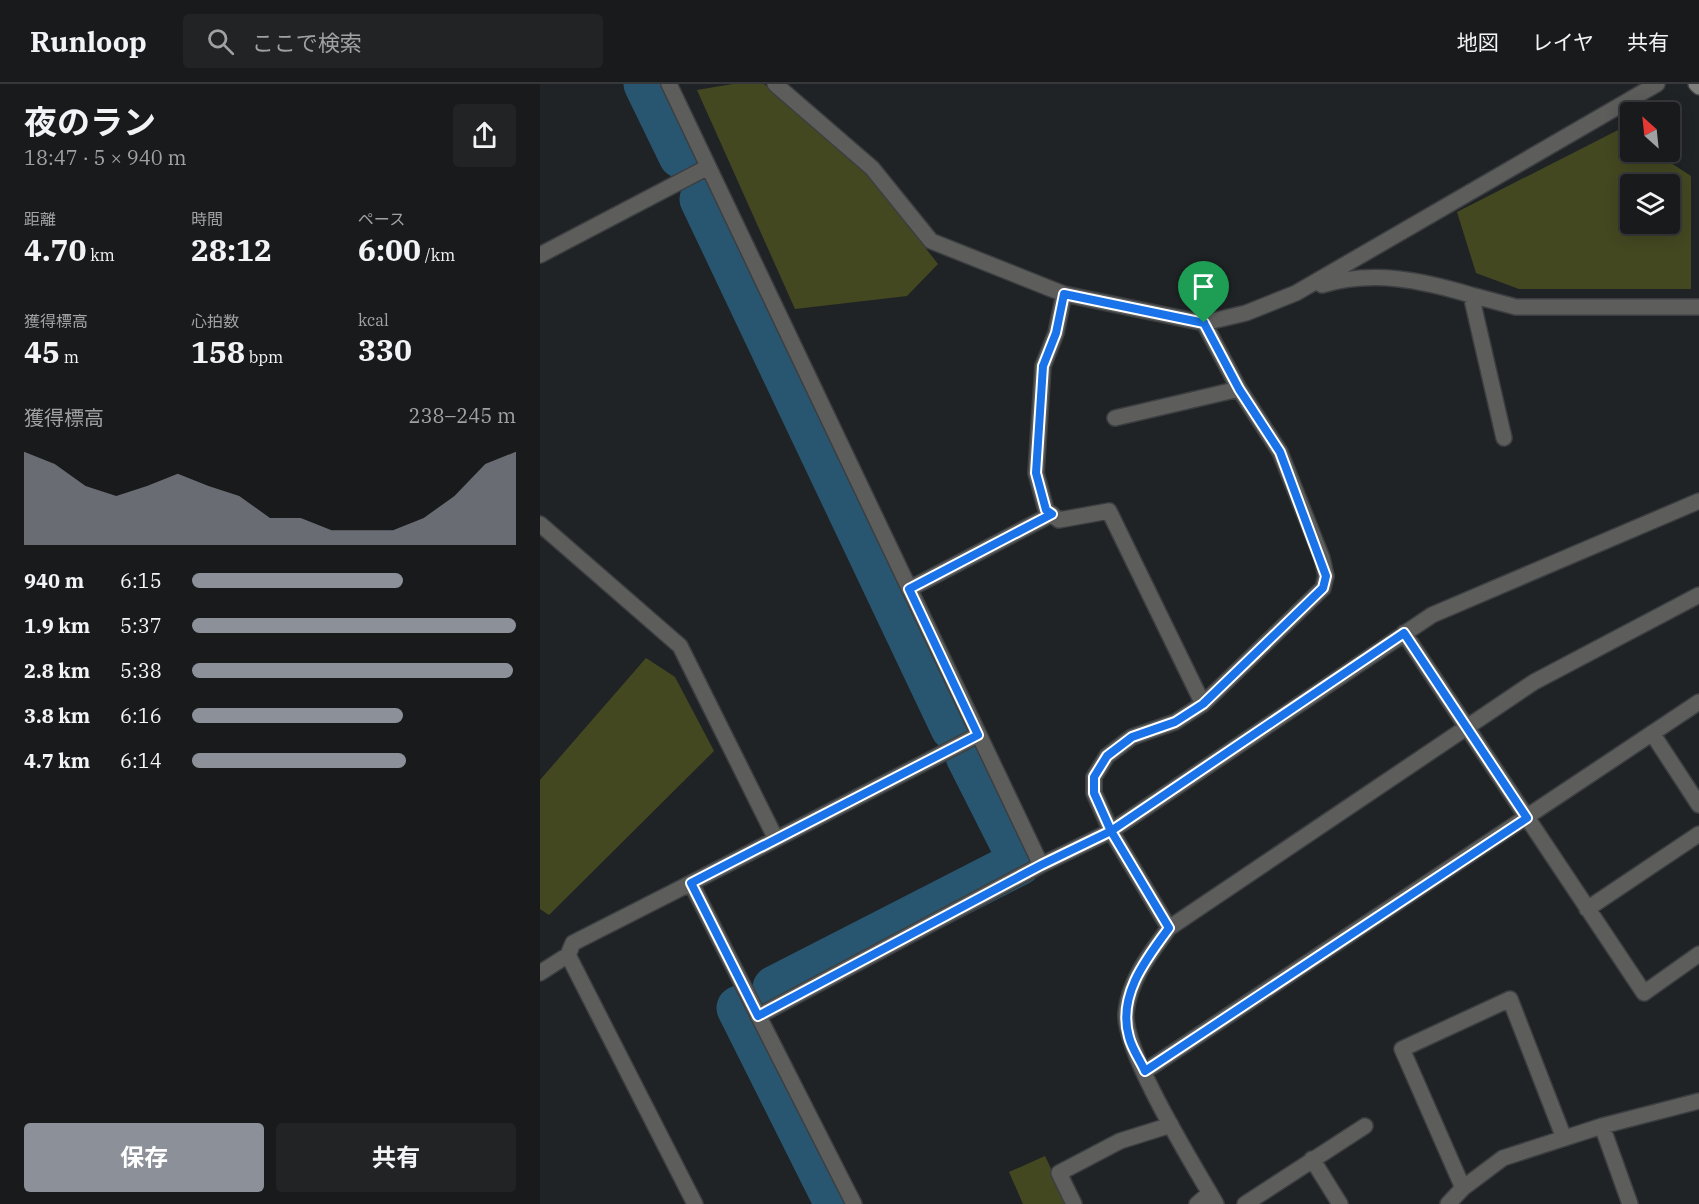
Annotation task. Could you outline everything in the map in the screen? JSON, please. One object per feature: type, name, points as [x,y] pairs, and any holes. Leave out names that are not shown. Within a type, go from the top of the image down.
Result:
[{"type":"street","points":[[669,84],[1041,865]]},
{"type":"street","points":[[774,84],[872,168],[931,241],[1064,294],[1204,323],[1246,313],[1296,293],[1345,278],[1388,277],[1423,280],[1516,308],[1699,307]]},
{"type":"street","points":[[1296,293],[1657,84]]},
{"type":"street","points":[[540,255],[708,166]]},
{"type":"street","points":[[1064,294],[1056,333],[1043,366],[1036,473],[1046,510],[1059,520],[1109,511],[1203,704]]},
{"type":"street","points":[[1471,295],[1504,438]]},
{"type":"street","points":[[1169,928],[1111,831],[1094,793],[1094,777],[1107,756],[1132,737],[1175,722],[1203,704],[1323,588],[1326,576],[1280,452],[1239,389],[1204,323]]},
{"type":"street","points":[[1115,418],[1239,389]]},
{"type":"street","points":[[758,1016],[1041,865],[1111,831],[1432,615],[1699,501]]},
{"type":"street","points":[[909,589],[1052,514]]},
{"type":"street","points":[[540,524],[680,646],[776,839]]},
{"type":"street","points":[[1197,1204],[1213,1199],[1171,1125],[1129,1037],[1126,1014],[1137,972],[1169,928],[1464,726],[1534,682],[1699,595]]},
{"type":"street","points":[[1404,633],[1644,993],[1699,954]]},
{"type":"street","points":[[1145,1071],[1699,702]]},
{"type":"street","points":[[1652,733],[1699,805]]},
{"type":"street","points":[[540,973],[568,955],[573,943],[978,735]]},
{"type":"street","points":[[1587,909],[1699,834]]},
{"type":"street","points":[[691,883],[854,1204]]},
{"type":"street","points":[[568,955],[695,1204]]},
{"type":"street","points":[[1463,1188],[1402,1048],[1510,999],[1564,1138]]},
{"type":"street","points":[[1448,1204],[1463,1188],[1503,1158],[1602,1126],[1699,1101]]},
{"type":"street","points":[[1074,1204],[1059,1173],[1120,1141],[1171,1125]]},
{"type":"street","points":[[1245,1204],[1365,1126]]},
{"type":"street","points":[[1602,1126],[1630,1204]]},
{"type":"street","points":[[1312,1159],[1340,1204]]},
{"type":"green space","points":[[733,84],[764,84],[866,172],[938,264],[907,296],[795,309],[697,90]]},
{"type":"green space","points":[[1620,129],[1620,162],[1669,162],[1691,176],[1691,289],[1519,289],[1476,273],[1457,212]]},
{"type":"green space","points":[[646,658],[675,677],[714,751],[549,915],[540,909],[540,780]]},
{"type":"green space","points":[[1045,1156],[1068,1204],[1023,1204],[1009,1172]]},
{"type":"waterway","points":[[646,84],[681,156]]},
{"type":"waterway","points":[[702,199],[953,728]]},
{"type":"waterway","points":[[775,988],[1019,863],[1019,857],[968,756]]},
{"type":"waterway","points":[[739,1008],[837,1204]]},
{"type":"route","points":[[1204,323],[1064,294],[1056,333],[1043,366],[1036,473],[1046,510],[1052,514],[909,589],[978,735],[691,883],[758,1016],[1041,865],[1111,831],[1404,633],[1527,818],[1145,1071],[1129,1037],[1126,1014],[1137,972],[1169,928],[1111,831],[1094,793],[1094,777],[1107,756],[1132,737],[1175,722],[1203,704],[1323,588],[1326,576],[1322,558],[1280,452],[1239,389],[1204,323]]}]
